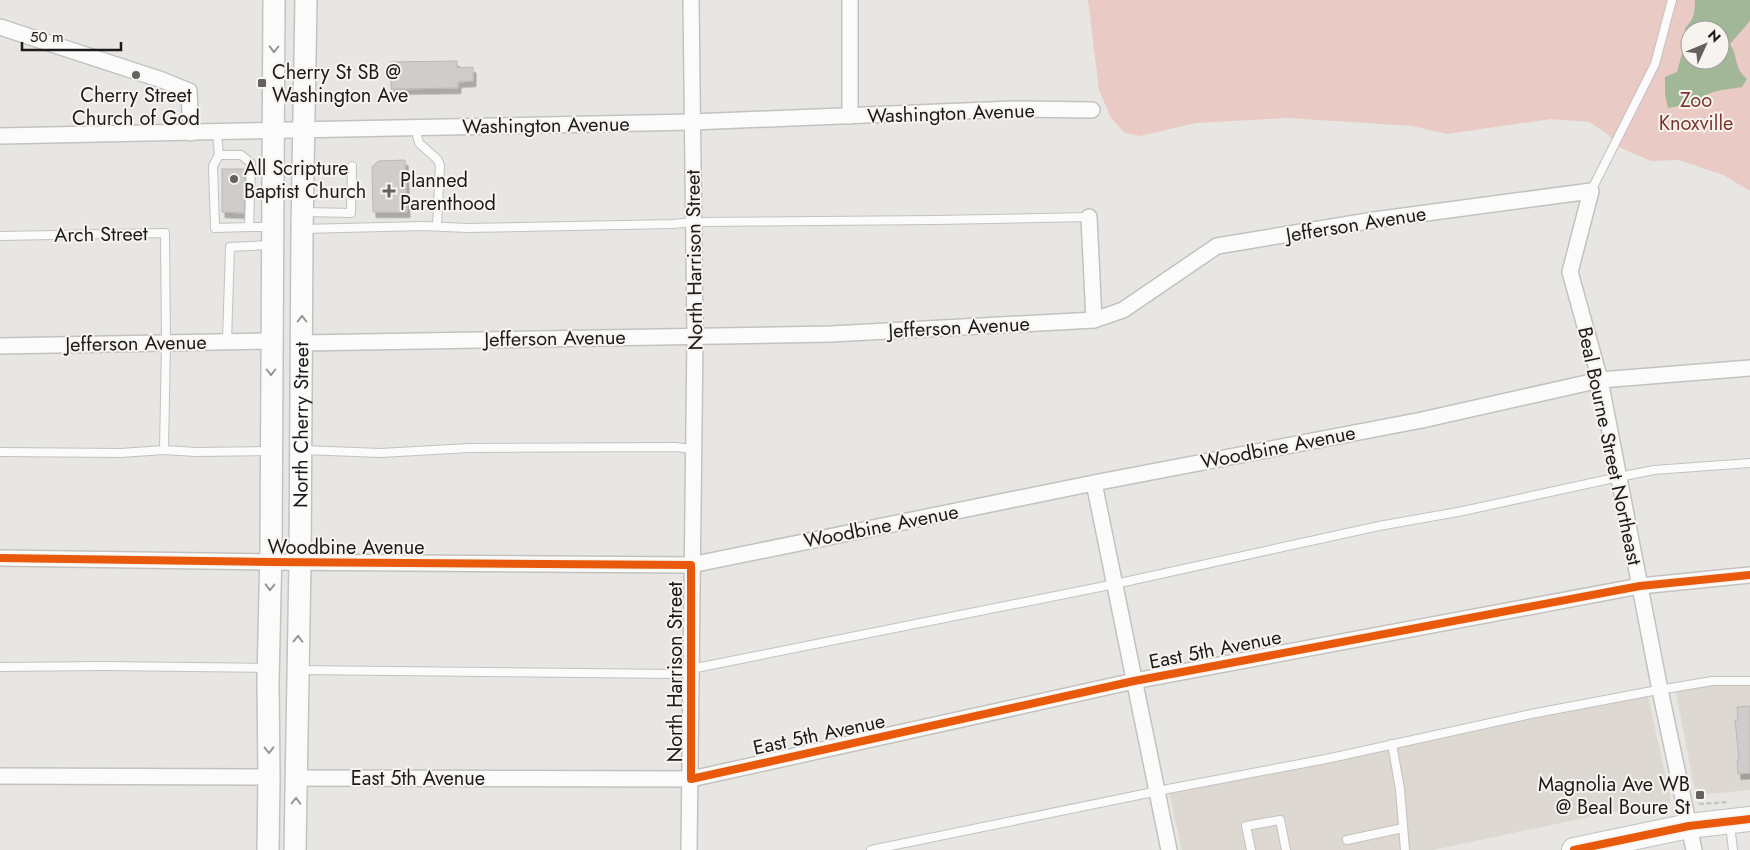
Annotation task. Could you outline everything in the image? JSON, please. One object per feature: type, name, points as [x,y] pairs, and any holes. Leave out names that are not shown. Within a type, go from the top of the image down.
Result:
[{"type":"main road","name":"North Cherry Street","points":[[268,850],[274,0]]},
{"type":"main road","name":"North Cherry Street","points":[[295,850],[306,0]]},
{"type":"main road","points":[[1574,850],[1609,846],[1687,815],[1737,814]]},
{"type":"street","name":"North Harrison Street","points":[[689,850],[695,336],[691,0]]},
{"type":"street","points":[[850,0],[850,116]]},
{"type":"street","points":[[0,27],[162,80],[189,91],[191,133]]},
{"type":"street","name":"Washington Avenue","points":[[0,136],[692,122],[1012,109],[1092,110]]},
{"type":"street","name":"Jefferson Avenue","points":[[302,343],[831,334],[1094,320],[1123,310],[1217,246],[1374,220],[1591,191]]},
{"type":"street","name":"Beal Bourne Street Northeast","points":[[1591,191],[1570,272],[1600,380],[1660,690],[1694,850]]},
{"type":"street","points":[[1089,217],[1094,320]]},
{"type":"street","name":"Jefferson Avenue","points":[[0,346],[271,341]]},
{"type":"street","name":"Woodbine Avenue","points":[[0,558],[300,563],[691,565],[1094,483],[1422,420],[1600,380],[1750,368]]},
{"type":"street","points":[[1094,483],[1169,850]]},
{"type":"street","name":"East 5th Avenue","points":[[296,778],[691,779],[1134,681],[1640,586],[1750,575]]},
{"type":"street","points":[[0,776],[269,777]]},
{"type":"lane","points":[[1591,191],[1655,64],[1672,0]]},
{"type":"lane","points":[[415,128],[420,143],[437,159],[440,165],[437,226]]},
{"type":"lane","points":[[218,133],[219,155],[213,166],[214,228],[249,227],[272,236]]},
{"type":"lane","points":[[219,155],[241,155],[251,163],[249,227]]},
{"type":"lane","points":[[302,220],[351,213],[352,166]]},
{"type":"lane","points":[[302,220],[353,227],[437,226],[467,228],[693,222],[1089,217]]},
{"type":"lane","name":"Arch Street","points":[[0,236],[165,233],[166,343],[164,450]]},
{"type":"lane","points":[[227,342],[230,247],[272,236]]},
{"type":"lane","points":[[301,450],[382,453],[488,448],[675,447],[693,449]]},
{"type":"lane","points":[[0,452],[121,453],[164,450],[196,452],[271,450]]},
{"type":"lane","points":[[298,670],[677,674],[691,669],[1115,584],[1379,526],[1463,511],[1618,477],[1654,470],[1750,463]]},
{"type":"lane","points":[[0,667],[269,668]]},
{"type":"lane","points":[[871,850],[1531,714],[1712,681],[1750,681]]},
{"type":"lane","points":[[1392,744],[1400,789],[1405,850]]},
{"type":"lane","points":[[1733,850],[1737,814]]},
{"type":"lane","points":[[1251,850],[1246,826],[1280,820],[1286,850]]},
{"type":"lane","points":[[1347,840],[1403,828]]},
{"type":"path","points":[[1687,815],[1737,814]]},
{"type":"shaded area","points":[[1695,0],[1750,0],[1750,21],[1730,44],[1730,20],[1691,20]]},
{"type":"shaded area","points":[[1730,44],[1738,66],[1747,79],[1742,87],[1706,95],[1697,103],[1668,108],[1665,94],[1665,77],[1677,72],[1680,61],[1680,70],[1730,70]]},
{"type":"shaded area","points":[[1750,681],[1750,790],[1698,795],[1693,781],[1675,687]]},
{"type":"shaded area","points":[[1647,692],[1671,800],[1669,803],[1594,816],[1433,850],[1182,850],[1168,789]]},
{"type":"green space","name":"Zoo Knoxville","points":[[1088,0],[1750,0],[1750,191],[1723,175],[1679,160],[1651,161],[1621,148],[1605,132],[1589,122],[1551,119],[1447,134],[1412,126],[1288,118],[1196,123],[1140,136],[1125,133],[1111,118],[1099,90]]},
{"type":"building","points":[[457,61],[457,68],[473,67],[473,81],[458,82],[458,88],[391,89],[391,62]]},
{"type":"building","name":"Planned Parenthood","points":[[405,160],[407,212],[373,212],[372,167],[378,161]]},
{"type":"building","points":[[222,169],[245,169],[244,213],[222,212]]},
{"type":"building","points":[[1750,706],[1750,773],[1738,774],[1737,760],[1739,760],[1735,720],[1738,720],[1737,707]]},
{"type":"cycle path","points":[[0,558],[691,565],[691,779],[1134,681],[1640,586],[1750,575]]},
{"type":"cycle path","points":[[1574,850],[1689,826],[1750,819]]},
{"type":"place","name":"Cherry Street Church of God","points":[[136,75]]},
{"type":"place","name":"Cherry St SB @ Washington Ave","points":[[262,83]]},
{"type":"place","name":"All Scripture Baptist Church","points":[[234,179]]},
{"type":"place","name":"Planned Parenthood","points":[[389,191]]},
{"type":"place","name":"Magnolia Ave WB @ Beal Boure St","points":[[1700,795]]}]
